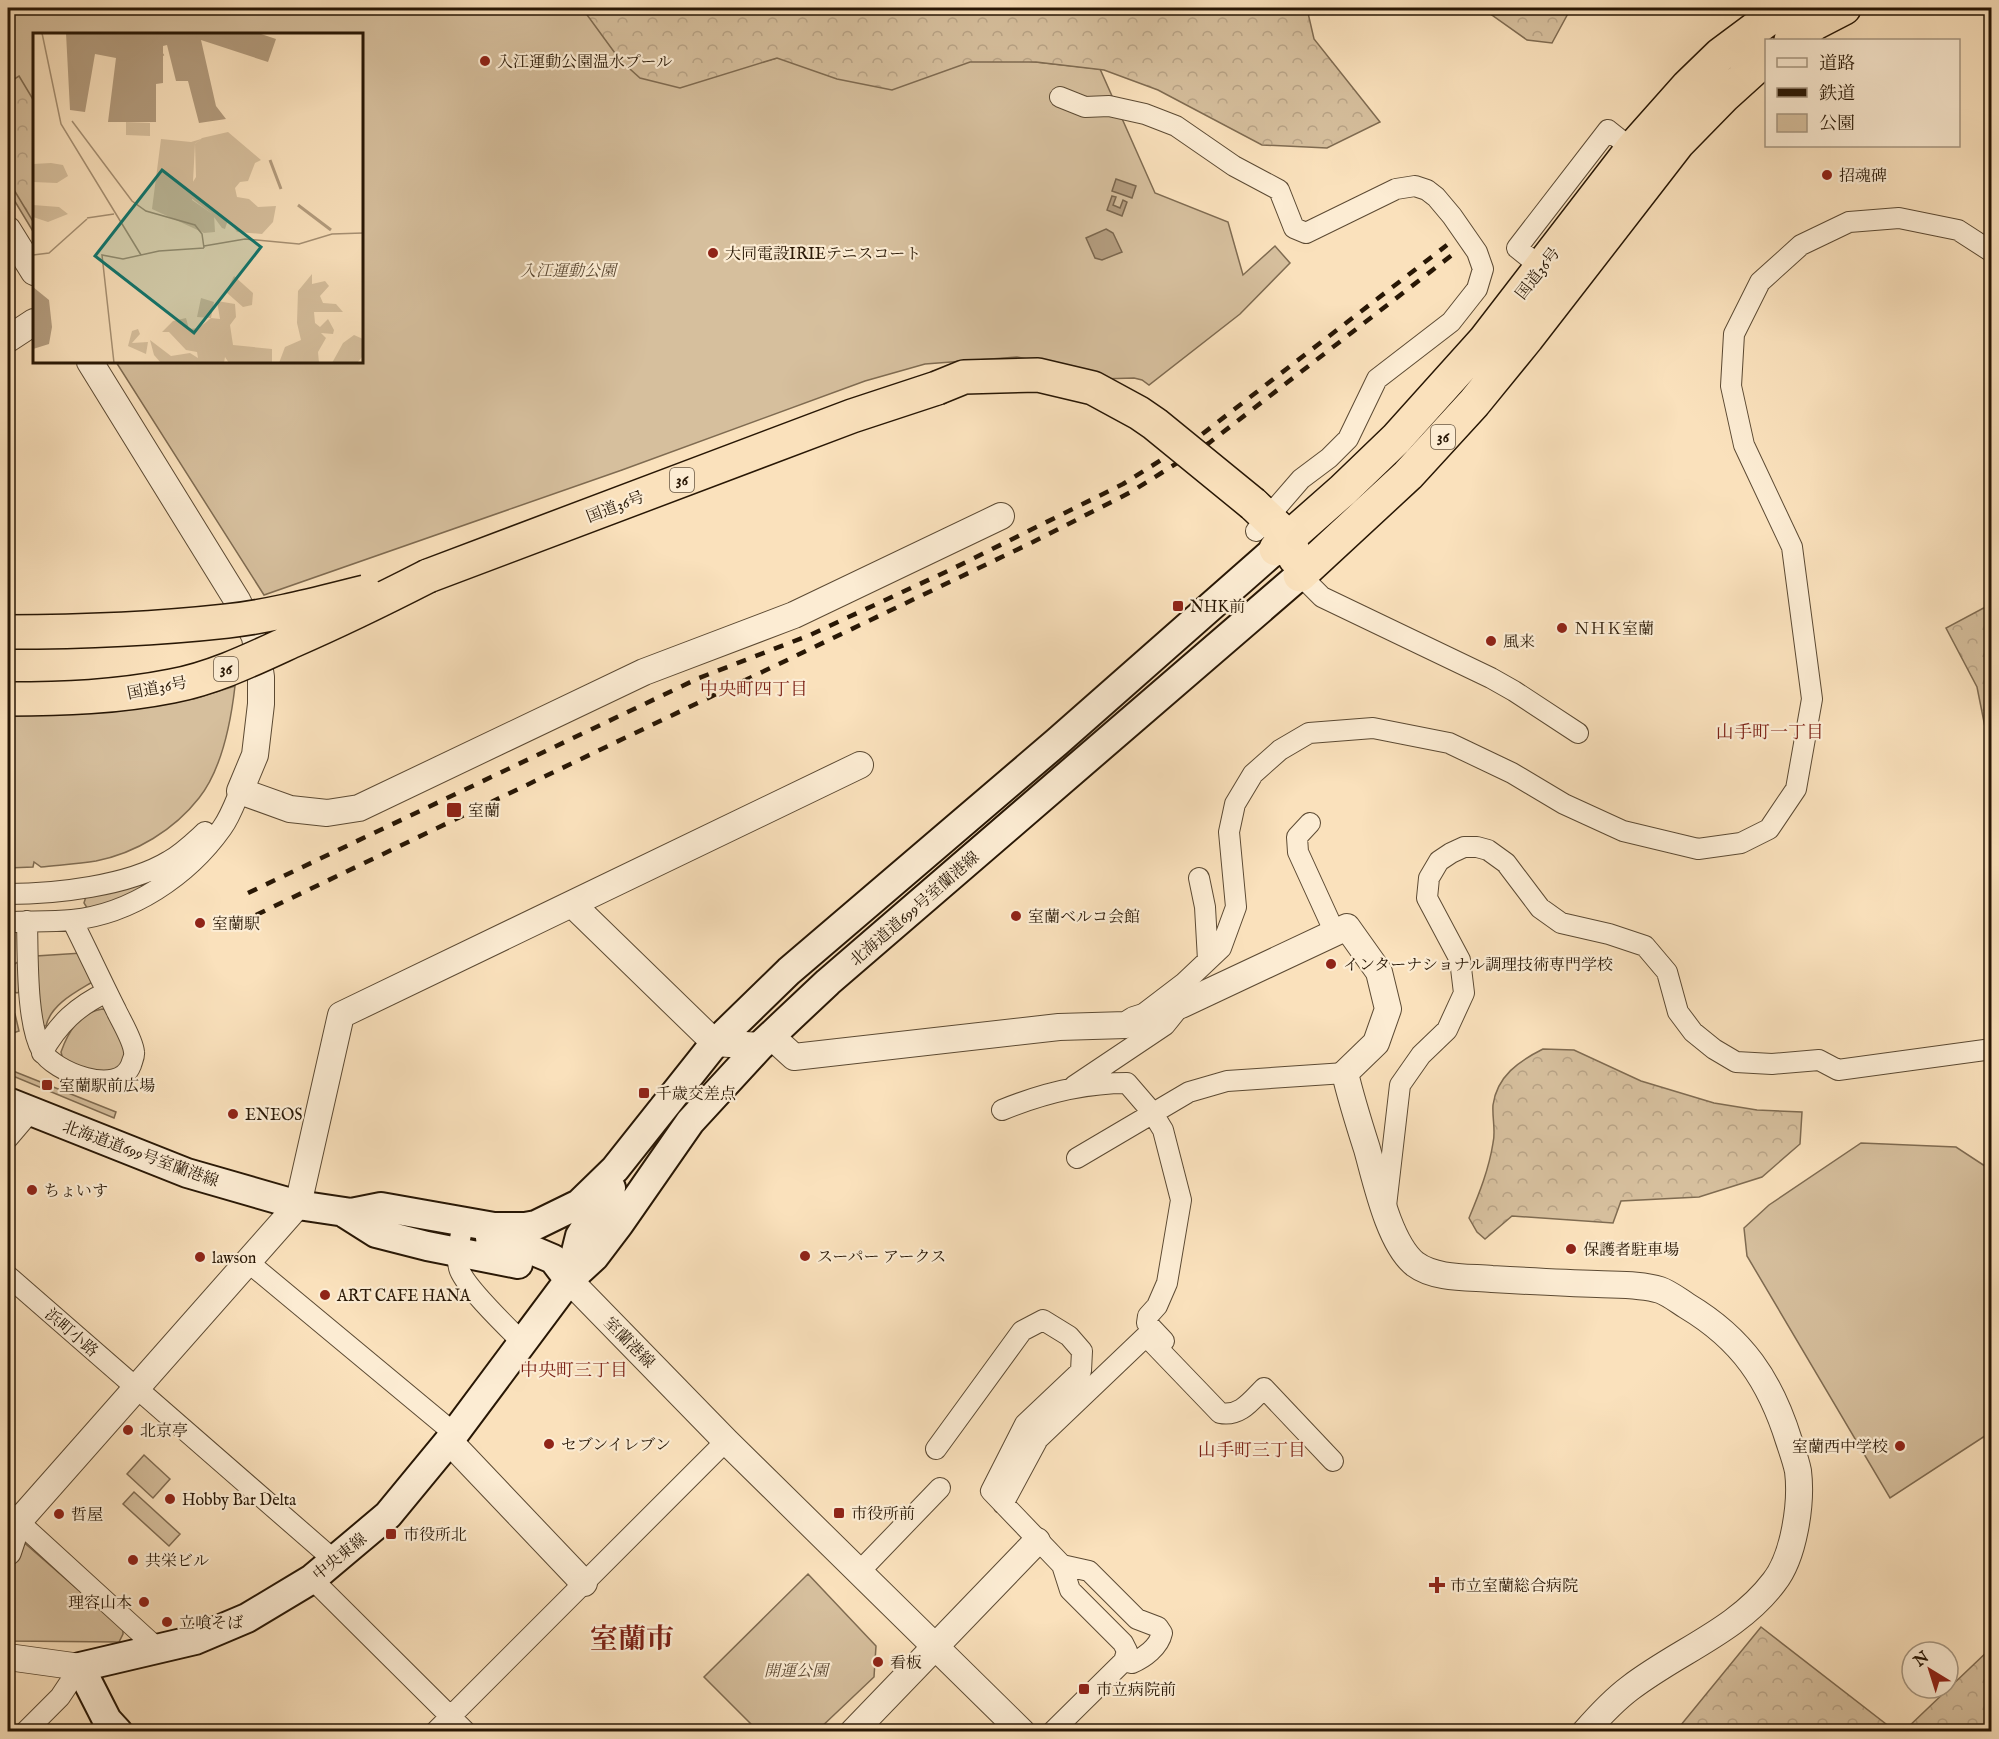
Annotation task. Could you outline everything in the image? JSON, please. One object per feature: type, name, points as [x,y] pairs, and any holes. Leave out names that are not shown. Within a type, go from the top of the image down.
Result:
[{"type":"highway","name":"国道36号","points":[[8,699],[58,699],[118,694],[173,686],[212,675],[245,663],[368,607],[428,576],[841,420],[937,388],[964,376],[1038,375],[1093,388],[1155,424],[1263,526],[1343,490],[1396,439],[1485,340],[1655,120],[1704,70],[1783,8]]},
{"type":"highway","points":[[1792,39],[1815,23],[1844,8]]},
{"type":"highway","name":"国道36号","points":[[1300,575],[1408,475],[1466,411],[1527,338],[1678,143],[1724,96],[1765,60]]},
{"type":"highway","points":[[1263,526],[1300,575]]},
{"type":"highway","name":"国道36号","points":[[8,632],[108,630],[228,621],[296,609],[428,576]]},
{"type":"main road","name":"北海道道699号室蘭港線","points":[[461,1235],[494,1227],[536,1225],[579,1204],[615,1169],[715,1043],[797,964],[1057,742],[1263,526]]},
{"type":"main road","name":"北海道道699号室蘭港線","points":[[569,1280],[594,1257],[690,1122],[765,1041],[828,982],[1300,575]]},
{"type":"main road","name":"北海道道699号室蘭港線","points":[[19,1107],[187,1173],[298,1205],[346,1214],[381,1207],[461,1235],[569,1280]]},
{"type":"main road","name":"北海道道699号室蘭港線","points":[[569,1280],[579,1236],[614,1185],[615,1169]]},
{"type":"main road","name":"中央東線","points":[[80,1667],[195,1640],[246,1618],[312,1580],[388,1515],[452,1438],[569,1280]]},
{"type":"main road","points":[[80,1667],[107,1720],[118,1731]]},
{"type":"street","points":[[1060,97],[1085,107],[1109,106],[1145,114],[1176,126],[1234,166],[1279,190],[1294,228],[1306,233],[1396,189],[1415,186],[1427,190],[1436,197],[1477,252],[1482,269],[1478,289],[1451,322],[1377,379],[1348,439],[1329,458],[1301,479],[1263,526]]},
{"type":"street","points":[[1137,1020],[1184,983],[1221,948],[1236,907],[1230,832],[1235,804],[1253,774],[1280,750],[1309,733],[1373,728],[1449,743],[1512,772],[1564,804],[1623,831],[1698,849],[1740,843],[1768,829],[1796,789],[1812,699],[1792,547],[1744,445],[1731,386],[1734,334],[1760,282],[1801,245],[1849,222],[1899,219],[1949,228],[1992,252]]},
{"type":"street","points":[[8,230],[33,270]]},
{"type":"street","points":[[8,339],[33,323]]},
{"type":"street","points":[[72,920],[134,1052],[129,1069],[123,1076],[113,1080],[96,1081],[58,1066],[42,1053],[32,1018],[17,921],[72,920],[119,909],[167,883],[186,869],[223,827],[240,791],[255,755],[261,704],[261,677],[255,637],[237,600],[91,363]]},
{"type":"street","points":[[240,791],[290,809],[327,813],[359,808],[644,672],[794,615],[1001,516]]},
{"type":"street","points":[[1300,575],[1322,597],[1491,678],[1578,733]]},
{"type":"street","points":[[8,1551],[13,1517],[136,1389],[298,1205],[341,1015],[860,765]]},
{"type":"street","points":[[8,894],[55,891],[114,882],[144,873],[188,848],[217,821],[240,791]]},
{"type":"street","points":[[1310,832],[1298,837],[1298,852],[1335,933]]},
{"type":"street","points":[[1385,1211],[1400,1085],[1421,1055],[1447,1030],[1464,993],[1460,960],[1427,898],[1429,878],[1439,861],[1464,847],[1488,850],[1506,863],[1540,908],[1561,923],[1609,934],[1645,946],[1667,972],[1678,1012],[1692,1032],[1713,1049],[1737,1062],[1772,1064],[1819,1060],[1838,1070],[1992,1049]]},
{"type":"street","points":[[1199,878],[1205,907],[1208,960]]},
{"type":"street","points":[[573,904],[715,1043],[765,1041],[794,1057],[1059,1027],[1126,1025],[1181,1005],[1347,927],[1379,972],[1388,1009],[1376,1042],[1345,1073],[1227,1081],[1189,1092],[1077,1158]]},
{"type":"street","points":[[42,1053],[57,1028],[68,1016],[87,1001],[107,992]]},
{"type":"street","points":[[1070,1090],[1165,1025],[1181,1005]]},
{"type":"street","points":[[1345,1073],[1385,1211],[1400,1246],[1418,1266],[1449,1275],[1632,1286],[1661,1290],[1711,1320],[1741,1348],[1757,1368],[1767,1386],[1786,1431],[1798,1470],[1798,1507],[1791,1546],[1776,1580],[1753,1606],[1718,1633],[1631,1687],[1585,1731]]},
{"type":"street","points":[[1002,1110],[1032,1098],[1070,1090],[1127,1083],[1152,1112],[1163,1130],[1181,1200],[1167,1283],[1157,1306],[1148,1316],[1148,1323],[1170,1348],[1166,1357]]},
{"type":"street","points":[[8,1138],[19,1107]]},
{"type":"street","points":[[461,1235],[459,1270],[498,1318],[523,1343]]},
{"type":"street","points":[[248,1262],[452,1438],[584,1583]]},
{"type":"street","name":"浜町小路","points":[[8,1276],[335,1561]]},
{"type":"street","name":"室蘭港線","points":[[569,1280],[726,1441],[1022,1731]]},
{"type":"street","points":[[936,1449],[1022,1331],[1043,1320],[1069,1336],[1082,1351],[1081,1371],[1025,1424],[991,1491],[1062,1565],[1070,1590],[1123,1643],[1127,1651],[1124,1661],[1052,1731]]},
{"type":"street","points":[[1003,1504],[1038,1439],[1146,1336],[1220,1413],[1229,1415],[1241,1410],[1264,1388],[1334,1461]]},
{"type":"street","points":[[435,1731],[726,1441]]},
{"type":"street","points":[[859,1572],[940,1488]]},
{"type":"street","points":[[13,1517],[158,1649]]},
{"type":"street","points":[[853,1731],[1037,1541]]},
{"type":"street","points":[[1062,1565],[1089,1571],[1137,1618],[1158,1627],[1162,1634],[1160,1641],[1141,1659],[1132,1664],[1124,1661]]},
{"type":"street","points":[[312,1580],[466,1731]]},
{"type":"street","points":[[8,1657],[80,1667],[60,1697],[25,1731]]},
{"type":"green space","name":"入江運動公園","points":[[8,8],[586,8],[739,68],[777,58],[1017,60],[1100,69],[1155,193],[1228,222],[1243,275],[1275,246],[1290,263],[1240,314],[1149,385],[1134,378],[1100,379],[1058,365],[1017,357],[925,364],[865,381],[622,470],[264,595],[117,363],[363,363],[363,33],[33,33],[33,231],[8,190]]},
{"type":"green space","points":[[582,8],[1314,8],[1308,13],[1314,39],[1380,122],[1327,148],[1262,145],[1158,90],[1104,70],[1036,62],[970,62],[892,90],[837,79],[777,58],[680,88],[640,78],[620,60]]},
{"type":"green space","points":[[1482,8],[1571,8],[1552,43],[1527,40]]},
{"type":"green space","points":[[19,76],[33,99],[33,221],[8,180],[8,83]]},
{"type":"green space","points":[[1991,604],[1991,757],[1977,687],[1946,628]]},
{"type":"green space","points":[[235,686],[228,729],[214,773],[189,810],[166,830],[140,846],[96,861],[41,867],[34,862],[33,867],[8,868],[8,707],[132,707],[194,699]]},
{"type":"green space","points":[[167,869],[135,896],[89,911],[84,903],[87,893]]},
{"type":"green space","points":[[82,953],[94,981],[59,1005],[44,1026],[40,1021],[36,956]]},
{"type":"green space","points":[[21,960],[20,991],[17,993],[9,990],[14,977],[13,965]]},
{"type":"green space","points":[[102,1009],[107,1010],[123,1040],[125,1056],[122,1064],[116,1070],[102,1075],[63,1060],[61,1052],[67,1037],[81,1019]]},
{"type":"green space","points":[[8,1010],[15,1014],[19,1031],[10,1034],[8,1041]]},
{"type":"green space","points":[[1543,1049],[1574,1050],[1641,1081],[1714,1103],[1757,1110],[1802,1112],[1800,1144],[1762,1177],[1699,1197],[1621,1201],[1613,1223],[1512,1216],[1485,1239],[1477,1232],[1469,1218],[1491,1153],[1495,1095],[1504,1078],[1518,1064]]},
{"type":"green space","points":[[8,1069],[116,1112],[114,1118],[8,1074]]},
{"type":"green space","points":[[1861,1143],[1956,1147],[1991,1170],[1991,1432],[1890,1498],[1747,1256],[1744,1228],[1769,1205]]},
{"type":"green space","points":[[144,1455],[170,1479],[153,1498],[127,1474]]},
{"type":"green space","points":[[134,1492],[180,1534],[169,1546],[123,1504]]},
{"type":"green space","points":[[20,1539],[123,1629],[119,1642],[8,1641],[8,1565]]},
{"type":"green space","name":"開運公園","points":[[808,1574],[876,1646],[874,1677],[817,1731],[758,1731],[704,1677]]},
{"type":"green space","points":[[1761,1627],[1895,1731],[1676,1731]]},
{"type":"green space","points":[[1991,1648],[1991,1731],[1904,1731],[1936,1700],[1960,1700],[1960,1678]]},
{"type":"shaded area","points":[[1116,179],[1136,186],[1132,198],[1112,191]]},
{"type":"shaded area","points":[[1112,196],[1116,197],[1113,205],[1120,208],[1123,200],[1127,202],[1122,216],[1107,210]]},
{"type":"shaded area","points":[[1106,229],[1113,233],[1122,252],[1102,260],[1095,258],[1086,238]]},
{"type":"railway","points":[[248,893],[699,678],[810,635],[952,569],[1123,484],[1201,435],[1447,245]]},
{"type":"railway","points":[[256,915],[1033,542],[1131,492],[1209,443],[1452,255]]},
{"type":"place","name":"入江運動公園温水プール","points":[[485,61]]},
{"type":"place","name":"招魂碑","points":[[1827,175]]},
{"type":"place","name":"大同電設IRIEテニスコート","points":[[713,253]]},
{"type":"place","name":"NHK前","points":[[1178,606]]},
{"type":"place","name":"ＮＨＫ室蘭","points":[[1562,628]]},
{"type":"place","name":"風来","points":[[1491,641]]},
{"type":"place","name":"室蘭","points":[[454,810]]},
{"type":"place","name":"室蘭ベルコ会館","points":[[1016,916]]},
{"type":"place","name":"室蘭駅","points":[[200,923]]},
{"type":"place","name":"インターナショナル調理技術専門学校","points":[[1331,964]]},
{"type":"place","name":"室蘭駅前広場","points":[[47,1085]]},
{"type":"place","name":"千歳交差点","points":[[644,1093]]},
{"type":"place","name":"ENEOS","points":[[233,1114]]},
{"type":"place","name":"ちょいす","points":[[32,1190]]},
{"type":"place","name":"保護者駐車場","points":[[1571,1249]]},
{"type":"place","name":"スーパー アークス","points":[[805,1256]]},
{"type":"place","name":"lawson","points":[[200,1257]]},
{"type":"place","name":"ART CAFE HANA","points":[[325,1295]]},
{"type":"place","name":"北京亭","points":[[128,1430]]},
{"type":"place","name":"セブンイレブン","points":[[549,1444]]},
{"type":"place","name":"室蘭西中学校","points":[[1900,1446]]},
{"type":"place","name":"Hobby Bar Delta","points":[[170,1499]]},
{"type":"place","name":"市役所前","points":[[839,1513]]},
{"type":"place","name":"哲屋","points":[[59,1514]]},
{"type":"place","name":"市役所北","points":[[391,1534]]},
{"type":"place","name":"共栄ビル","points":[[133,1560]]},
{"type":"place","name":"市立室蘭総合病院","points":[[1437,1585]]},
{"type":"place","name":"理容山本","points":[[144,1602]]},
{"type":"place","name":"立喰そば","points":[[167,1622]]},
{"type":"place","name":"看板","points":[[878,1662]]},
{"type":"place","name":"市立病院前","points":[[1084,1689]]},
{"type":"district","name":"中央町四丁目","points":[[754,689]]},
{"type":"district","name":"山手町一丁目","points":[[1770,732]]},
{"type":"district","name":"中央町三丁目","points":[[574,1370]]},
{"type":"district","name":"山手町三丁目","points":[[1252,1450]]},
{"type":"district","name":"室蘭市","points":[[632,1638]]}]
